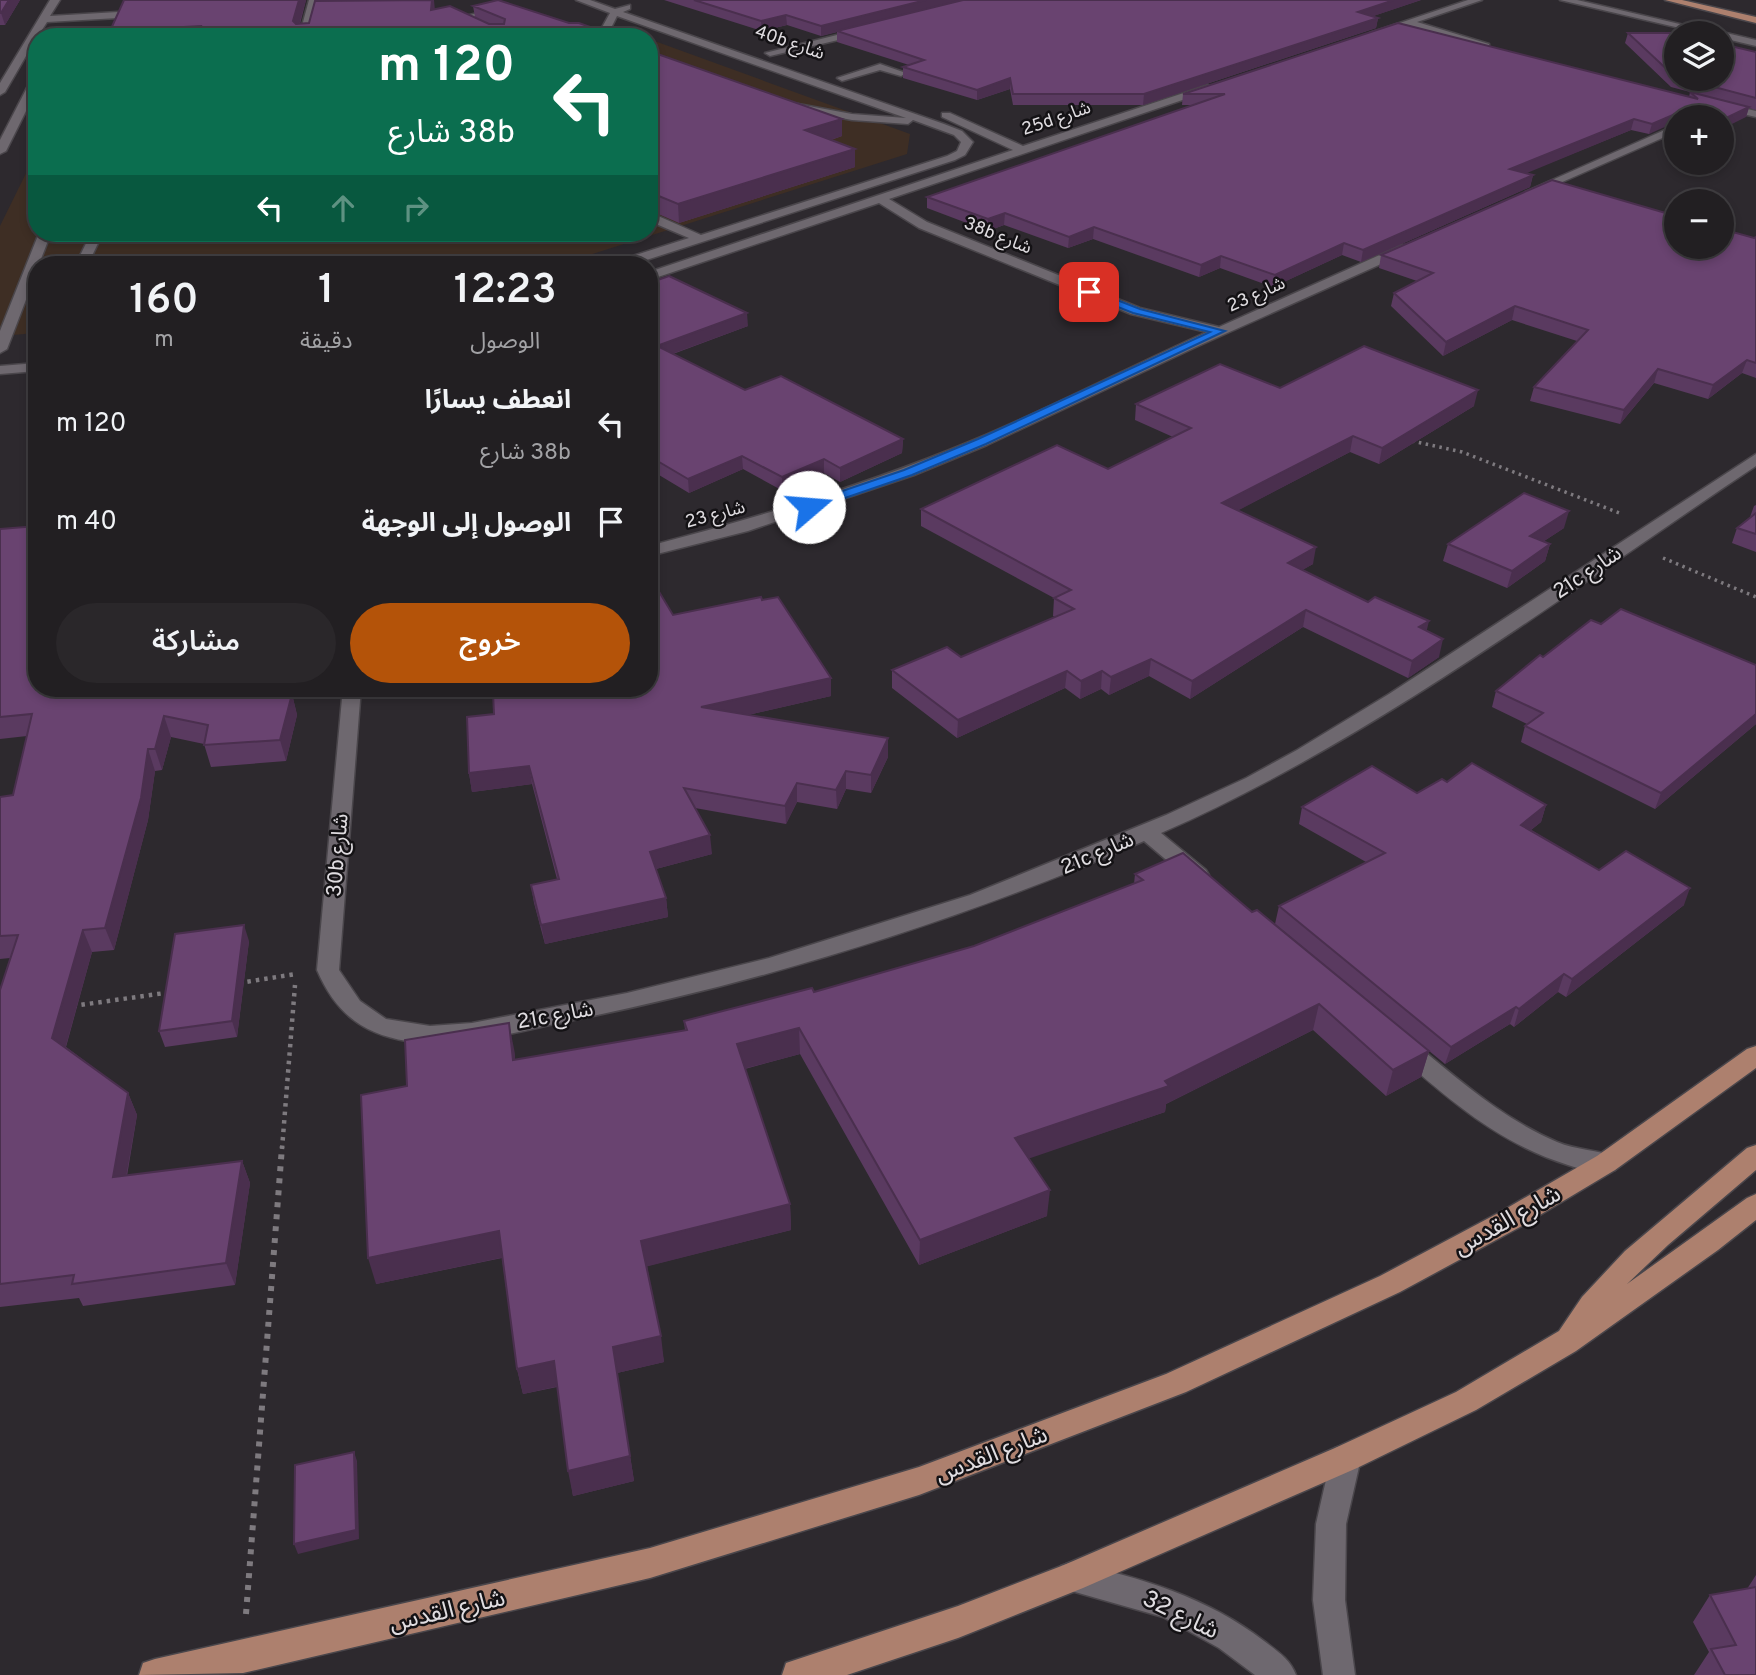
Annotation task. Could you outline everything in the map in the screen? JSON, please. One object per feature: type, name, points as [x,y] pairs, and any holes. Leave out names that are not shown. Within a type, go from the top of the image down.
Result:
[{"type":"main road","points":[[1670,0],[1756,20]]},
{"type":"main road","name":"شارع القدس","points":[[155,1675],[650,1563],[919,1481],[1176,1383],[1390,1284],[1511,1219],[1606,1163],[1756,1055]]},
{"type":"main road","points":[[1566,1342],[1591,1304],[1619,1273],[1756,1155]]},
{"type":"main road","points":[[798,1675],[958,1622],[1072,1577],[1346,1458],[1466,1401],[1566,1342],[1709,1242],[1756,1205]]},
{"type":"street","points":[[308,28],[314,0]]},
{"type":"street","points":[[581,0],[928,115],[958,133],[967,142],[961,153],[931,165],[647,256]]},
{"type":"street","points":[[613,0],[719,36]]},
{"type":"street","points":[[1366,36],[1476,0]]},
{"type":"street","points":[[1565,0],[1664,22]]},
{"type":"street","points":[[39,28],[57,3]]},
{"type":"street","points":[[113,28],[122,4]]},
{"type":"street","points":[[606,28],[615,12],[629,6]]},
{"type":"street","points":[[480,28],[458,19],[496,9],[515,14]]},
{"type":"street","points":[[45,19],[118,15]]},
{"type":"street","points":[[1406,22],[1460,40]]},
{"type":"street","points":[[770,53],[881,27]]},
{"type":"street","points":[[1392,27],[1500,50]]},
{"type":"street","points":[[782,57],[841,37]]},
{"type":"street","points":[[1734,38],[1756,43]]},
{"type":"street","name":"40b شارع","points":[[757,49],[794,61]]},
{"type":"street","points":[[0,92],[28,54]]},
{"type":"street","points":[[842,78],[880,67],[901,73]]},
{"type":"street","name":"40b شارع","points":[[830,74],[854,83]]},
{"type":"street","name":"25d شارع","points":[[658,272],[1223,83]]},
{"type":"street","points":[[0,150],[28,96]]},
{"type":"street","points":[[791,105],[852,117],[928,115],[956,118],[1009,131]]},
{"type":"street","points":[[1734,111],[1756,114]]},
{"type":"street","points":[[956,118],[1022,150]]},
{"type":"street","points":[[1523,196],[1664,133]]},
{"type":"street","points":[[1030,136],[1051,140]]},
{"type":"street","points":[[931,165],[957,174]]},
{"type":"street","name":"38b شارع","points":[[881,199],[923,225],[1136,311],[1220,331]]},
{"type":"street","points":[[852,209],[870,214]]},
{"type":"street","name":"38b شارع","points":[[891,219],[923,225]]},
{"type":"street","points":[[658,220],[700,239]]},
{"type":"street","name":"شارع 23","points":[[658,549],[742,527],[908,472],[982,442],[1421,241]]},
{"type":"street","points":[[0,349],[28,277]]},
{"type":"street","name":"38b شارع","points":[[1136,311],[1191,344]]},
{"type":"street","points":[[0,370],[28,367]]},
{"type":"street","name":"21c شارع","points":[[328,970],[342,998],[357,1014],[388,1028],[426,1035],[465,1032],[606,1006],[708,982],[908,925],[1046,875],[1147,832],[1269,774],[1361,722],[1756,459]]},
{"type":"street","name":"30b شارع","points":[[328,970],[351,697]]},
{"type":"street","points":[[1147,832],[1220,893]]},
{"type":"street","points":[[1387,1033],[1461,1095],[1517,1132],[1584,1162],[1606,1163]]},
{"type":"street","points":[[1339,1675],[1329,1600],[1331,1537],[1346,1458]]},
{"type":"street","name":"شارع 32","points":[[1072,1577],[1138,1592],[1201,1619],[1261,1658],[1280,1675]]},
{"type":"path","points":[[1404,439],[1462,452],[1655,527]]},
{"type":"path","points":[[1629,544],[1756,597]]},
{"type":"path","points":[[229,984],[328,970]]},
{"type":"path","points":[[243,1657],[296,975]]},
{"type":"path","points":[[67,1007],[175,992]]},
{"type":"shaded area","points":[[658,42],[910,134],[907,154],[658,233]]},
{"type":"shaded area","points":[[28,169],[28,242],[630,242],[586,256],[28,256],[28,334],[0,336],[0,226]]},
{"type":"building","points":[[0,0],[9,0],[1,13],[0,13]]},
{"type":"building","points":[[124,0],[299,0],[293,21],[296,24],[309,23],[315,1],[432,0],[431,10],[450,6],[489,24],[504,24],[505,19],[473,6],[498,0],[593,28],[201,26],[111,28]]},
{"type":"building","points":[[694,0],[926,0],[821,26],[786,15],[761,21]]},
{"type":"building","points":[[963,0],[1394,0],[1358,12],[1378,18],[1144,94],[1013,94],[1010,78],[977,90],[903,67],[924,60],[837,31]]},
{"type":"building","points":[[1398,23],[1664,91],[1698,99],[1690,92],[1749,107],[1734,114],[1734,105],[1664,105],[1664,119],[1652,124],[1634,119],[1510,169],[1533,175],[1363,250],[1344,243],[1275,275],[1221,256],[1201,265],[1094,227],[1069,237],[1005,213],[988,219],[927,197],[1225,94],[1183,94]]},
{"type":"building","points":[[1628,33],[1664,33],[1664,67]]},
{"type":"building","points":[[1734,47],[1756,52],[1756,98],[1729,91],[1734,91]]},
{"type":"building","points":[[658,54],[842,119],[805,130],[855,149],[678,204],[658,196]]},
{"type":"building","points":[[1552,180],[1664,213],[1664,259],[1734,259],[1734,232],[1756,237],[1756,363],[1747,360],[1713,385],[1658,369],[1624,410],[1534,387],[1588,330],[1515,306],[1446,342],[1394,293],[1433,273],[1381,255]]},
{"type":"building","points":[[669,276],[747,313],[658,346],[658,280]]},
{"type":"building","points":[[658,346],[745,390],[781,376],[903,439],[840,468],[824,459],[782,477],[742,456],[688,479],[658,461]]},
{"type":"building","points":[[1364,346],[1478,390],[1382,448],[1353,436],[1222,503],[1316,547],[1288,563],[1368,602],[1375,597],[1429,621],[1419,627],[1443,639],[1412,661],[1306,610],[1192,681],[1151,659],[1111,677],[1102,671],[1081,681],[1067,671],[958,720],[892,670],[947,647],[961,657],[1074,609],[1054,598],[1071,590],[921,509],[1057,445],[1108,469],[1191,428],[1136,404],[1220,364],[1280,388]]},
{"type":"building","points":[[1524,493],[1569,511],[1530,536],[1550,544],[1512,571],[1448,544]]},
{"type":"building","points":[[1756,513],[1756,534],[1737,528]]},
{"type":"building","points":[[28,527],[28,697],[291,697],[280,740],[204,745],[208,725],[164,716],[155,749],[148,749],[141,798],[105,928],[83,930],[52,1038],[128,1093],[113,1177],[242,1161],[226,1263],[72,1284],[74,1275],[0,1284],[0,990],[18,935],[0,936],[0,797],[13,795],[32,714],[0,717],[0,529]]},
{"type":"building","points":[[658,590],[673,615],[761,597],[762,600],[778,597],[831,678],[701,707],[888,738],[871,775],[846,771],[836,790],[797,783],[785,806],[684,788],[710,835],[650,852],[666,898],[541,925],[531,885],[559,879],[529,766],[469,773],[467,717],[494,714],[493,697],[658,697]]},
{"type":"building","points":[[1621,609],[1756,665],[1756,714],[1661,793],[1525,726],[1543,713],[1496,691],[1540,655],[1543,657],[1591,620],[1601,624]]},
{"type":"building","points":[[1472,763],[1546,805],[1521,825],[1599,870],[1626,851],[1690,888],[1572,979],[1564,974],[1519,1009],[1516,1007],[1451,1047],[1279,906],[1385,853],[1302,807],[1372,766],[1417,793],[1442,779],[1447,782]]},
{"type":"building","points":[[1183,853],[1252,912],[1257,910],[1429,1051],[1393,1070],[1319,1004],[1165,1081],[1169,1086],[1015,1138],[1050,1190],[920,1240],[799,1028],[737,1044],[790,1204],[641,1241],[661,1336],[613,1347],[630,1456],[568,1471],[554,1361],[517,1369],[499,1231],[368,1258],[361,1095],[407,1086],[405,1040],[509,1023],[513,1060],[687,1030],[684,1021],[812,988],[814,992],[974,946],[1143,880],[1135,874]]},
{"type":"building","points":[[244,925],[232,1021],[159,1031],[175,934]]},
{"type":"building","points":[[354,1452],[356,1530],[294,1544],[295,1465]]},
{"type":"building","points":[[1756,1587],[1756,1675],[1725,1675],[1711,1649],[1736,1645],[1710,1595]]},
{"type":"route","points":[[809,507],[982,442],[1220,331],[1136,311],[1089,292]]}]
